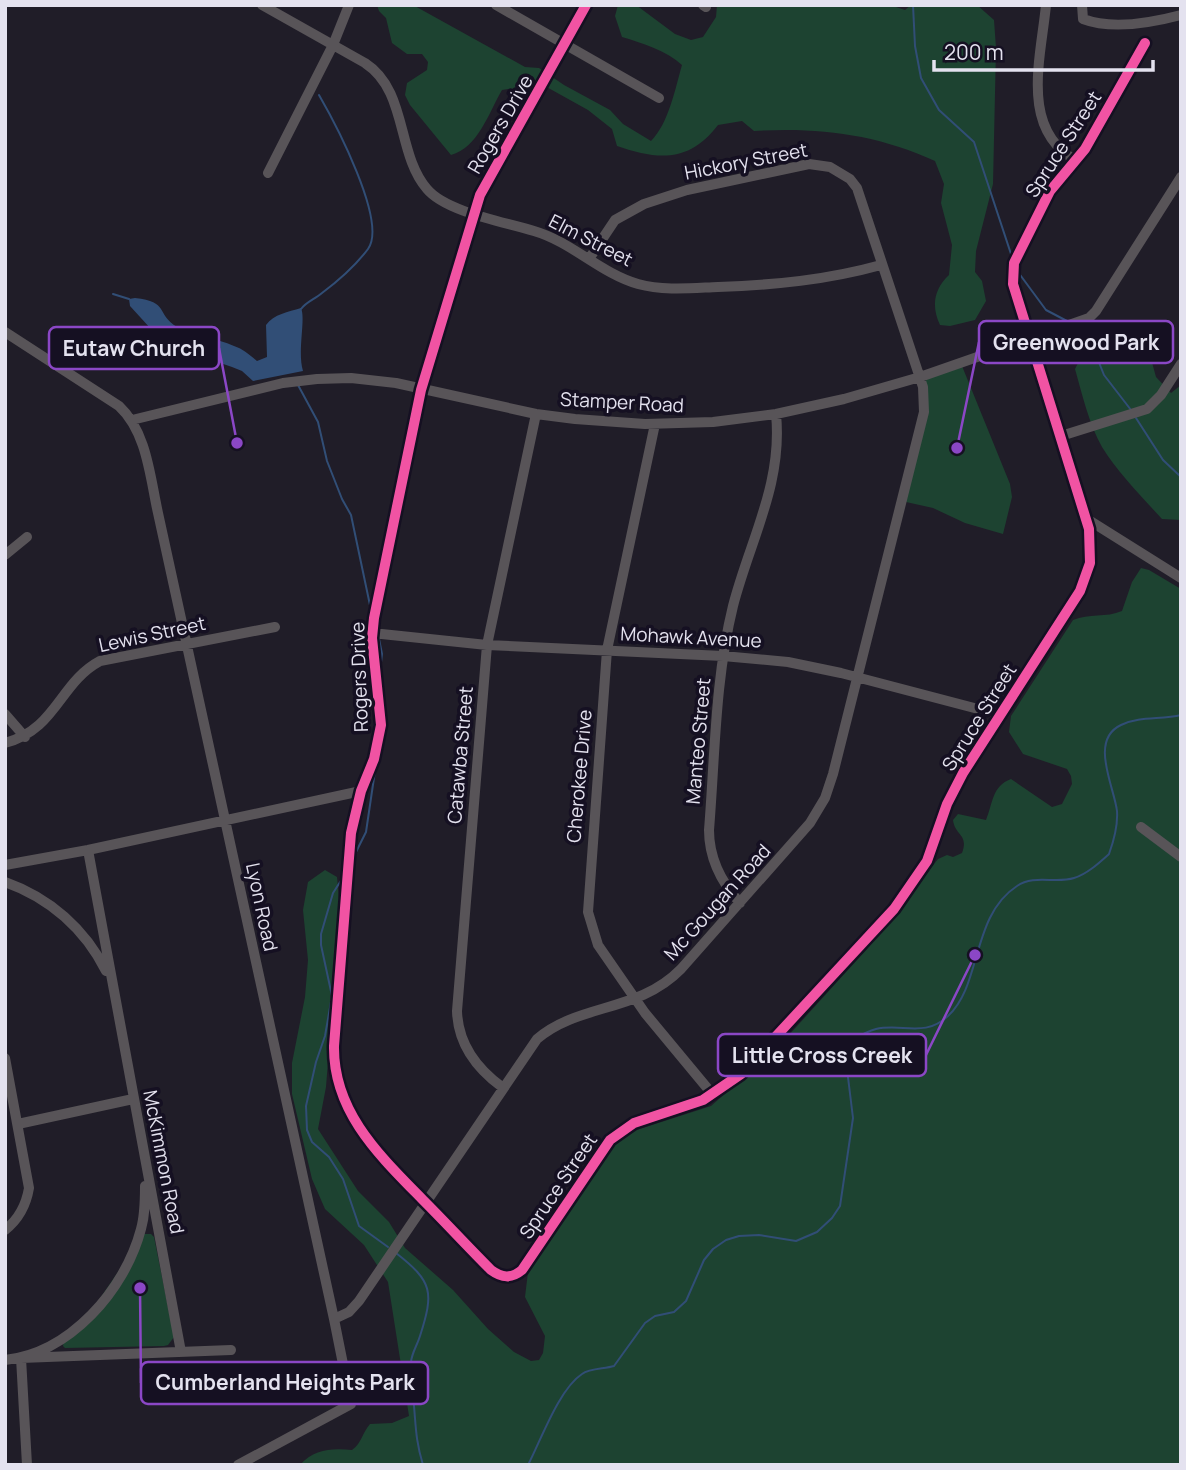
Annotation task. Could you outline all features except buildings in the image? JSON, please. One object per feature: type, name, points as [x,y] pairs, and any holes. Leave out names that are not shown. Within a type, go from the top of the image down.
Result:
[{"type":"street","name":"Elm Street","points":[[262,5],[369,65],[383,80],[392,97],[415,169],[425,187],[443,203],[550,236],[631,281],[664,288],[759,285],[820,279],[881,265]]},
{"type":"street","points":[[268,173],[333,45],[349,5]]},
{"type":"street","points":[[496,5],[659,98]]},
{"type":"street","name":"Rogers Drive","points":[[504,1276],[491,1270],[382,1157],[358,1126],[341,1095],[335,1071],[336,1006],[351,833],[374,759],[381,725],[372,633],[375,608],[421,390],[488,178],[586,5]]},
{"type":"street","points":[[1046,5],[1037,93],[1039,113],[1051,140],[1065,155],[1077,161]]},
{"type":"street","points":[[1083,5],[1083,19],[1097,23],[1158,21],[1181,15]]},
{"type":"street","name":"Spruce Street","points":[[504,1276],[522,1270],[603,1147],[617,1133],[635,1123],[689,1106],[713,1095],[741,1074],[894,909],[927,861],[954,791],[1084,582],[1091,548],[1087,519],[1013,284],[1014,263],[1050,191],[1077,161],[1146,43]]},
{"type":"street","name":"Hickory Street","points":[[589,259],[615,220],[644,204],[687,190],[809,164],[830,167],[850,179],[857,188],[920,377]]},
{"type":"street","name":"Stamper Road","points":[[132,420],[306,380],[351,378],[376,380],[536,414],[610,423],[713,422],[776,414],[844,399],[920,377],[1080,323],[1096,311],[1181,177]]},
{"type":"street","points":[[5,332],[119,406],[132,420]]},
{"type":"street","points":[[1060,436],[1147,409],[1161,396],[1181,364]]},
{"type":"street","name":"Mc Gougan Road","points":[[334,1319],[356,1305],[530,1046],[544,1033],[562,1023],[636,1000],[663,986],[810,824],[822,804],[833,774],[924,412],[924,392],[920,377]]},
{"type":"street","name":"Catawba Street","points":[[502,1087],[481,1070],[467,1050],[459,1031],[457,1011],[487,645],[536,414]]},
{"type":"street","name":"Manteo Street","points":[[740,903],[723,883],[709,840],[723,656],[740,582],[773,483],[778,444],[776,414]]},
{"type":"street","name":"Lyon Road","points":[[132,420],[143,447],[187,643],[351,1404],[238,1465]]},
{"type":"street","name":"Cherokee Drive","points":[[654,424],[607,650],[588,912],[598,945],[636,1000],[713,1095]]},
{"type":"street","points":[[1087,519],[1181,578]]},
{"type":"street","points":[[5,555],[27,537]]},
{"type":"street","name":"Lewis Street","points":[[25,737],[40,725],[91,666],[110,658],[275,627]]},
{"type":"street","name":"Mohawk Avenue","points":[[372,633],[487,645],[723,656],[788,662],[1000,716]]},
{"type":"street","points":[[5,714],[25,737],[5,743]]},
{"type":"street","points":[[5,865],[88,850],[362,791]]},
{"type":"street","points":[[1141,827],[1181,857]]},
{"type":"street","name":"McKimmon Road","points":[[88,850],[181,1352]]},
{"type":"street","name":"McKimmon Road","points":[[5,881],[35,894],[71,922],[89,940],[111,980]]},
{"type":"street","points":[[5,1058],[29,1188],[19,1216],[5,1230]]},
{"type":"street","points":[[18,1124],[133,1099]]},
{"type":"street","points":[[21,1358],[46,1348],[72,1332],[100,1304],[123,1272],[142,1228],[146,1166]]},
{"type":"street","points":[[5,1360],[231,1350]]},
{"type":"street","points":[[21,1358],[27,1465]]},
{"type":"green space","points":[[377,5],[413,5],[525,67],[539,68],[610,110],[623,124],[651,141],[667,115],[682,65],[662,52],[622,37],[615,16],[618,5],[636,5],[675,34],[691,40],[703,37],[716,17],[717,5],[890,5],[905,10],[911,5],[977,5],[994,20],[996,48],[993,184],[976,251],[975,272],[982,281],[986,301],[975,320],[950,326],[940,325],[936,298],[940,286],[949,275],[952,245],[941,203],[944,184],[935,161],[891,144],[846,134],[801,130],[754,131],[742,121],[718,125],[696,146],[684,152],[659,156],[646,154],[617,146],[612,129],[588,110],[534,80],[519,95],[508,89],[502,90],[476,137],[469,145],[451,155],[410,105],[405,95],[407,83],[427,70],[428,62],[422,54],[407,54],[392,43],[386,18]]},
{"type":"green space","points":[[1099,322],[1128,327],[1150,355],[1156,377],[1171,393],[1181,385],[1181,520],[1162,519],[1116,466],[1093,429],[1075,369]]},
{"type":"green space","points":[[962,366],[1010,484],[1012,497],[1003,534],[965,523],[933,508],[906,502],[926,379]]},
{"type":"green space","points":[[1141,568],[1181,589],[1181,1465],[300,1465],[311,1456],[324,1451],[352,1450],[370,1424],[392,1423],[409,1416],[388,1282],[364,1245],[325,1209],[312,1179],[292,1094],[292,1063],[305,997],[308,960],[303,910],[308,882],[325,870],[337,877],[340,911],[326,1087],[318,1129],[358,1191],[389,1222],[405,1248],[453,1290],[488,1329],[514,1352],[531,1361],[539,1360],[543,1353],[545,1336],[525,1297],[528,1272],[604,1151],[627,1133],[711,1106],[779,1046],[865,951],[938,859],[962,853],[963,838],[953,820],[958,814],[986,820],[1000,786],[1011,779],[1052,807],[1062,804],[1072,784],[1067,769],[1023,754],[1009,732],[1011,716],[1073,620],[1122,611],[1132,582]]},
{"type":"green space","points":[[144,1234],[154,1237],[174,1337],[164,1346],[65,1348],[64,1337],[81,1326]]},
{"type":"water","points":[[135,298],[158,305],[177,327],[237,347],[257,361],[267,357],[266,325],[269,321],[301,308],[303,371],[253,381],[242,371],[159,342],[130,306],[129,299]]},
{"type":"waterway","points":[[913,5],[915,46],[921,78],[939,110],[974,142],[1012,257]]},
{"type":"waterway","points":[[301,309],[352,267],[368,249],[372,236],[371,217],[357,172],[319,95]]},
{"type":"waterway","points":[[1018,272],[1046,310],[1067,321]]},
{"type":"waterway","points":[[113,294],[129,299]]},
{"type":"waterway","points":[[1077,328],[1090,340],[1104,375],[1131,410]]},
{"type":"waterway","points":[[298,385],[318,422],[327,461],[351,515],[371,610]]},
{"type":"waterway","points":[[1136,418],[1163,460],[1181,477]]},
{"type":"waterway","points":[[379,639],[382,654],[380,671]]},
{"type":"waterway","points":[[528,1465],[558,1403],[574,1381],[589,1371],[614,1366],[645,1323],[655,1316],[674,1312],[686,1301],[704,1260],[713,1249],[726,1240],[739,1236],[759,1235],[796,1241],[817,1232],[832,1218],[840,1206],[853,1118],[846,1061],[852,1040],[876,1029],[931,1026],[948,1016],[967,987],[984,932],[1002,899],[1024,882],[1067,880],[1079,876],[1109,854],[1117,816],[1105,752],[1106,741],[1112,732],[1121,725],[1136,720],[1181,715]]},
{"type":"waterway","points":[[374,734],[375,722]]},
{"type":"waterway","points":[[354,856],[366,832],[375,771]]},
{"type":"waterway","points":[[342,879],[333,893],[321,934],[332,996],[325,1036],[306,1106],[307,1130],[312,1142],[329,1157],[343,1179],[359,1226],[388,1247]]},
{"type":"waterway","points":[[396,1253],[424,1280],[427,1289],[425,1321],[412,1355],[411,1368],[417,1436],[423,1465]]},
{"type":"cycle path","points":[[586,5],[480,195],[421,390],[374,618],[372,638],[381,725],[374,759],[361,791],[351,833],[334,1046],[341,1092],[362,1131],[391,1167],[491,1270],[506,1276],[522,1270],[610,1140],[634,1123],[703,1100],[741,1074],[894,909],[927,861],[947,804],[963,773],[1080,591],[1090,563],[1089,529],[1013,284],[1014,263],[1050,191],[1085,149],[1145,43]]},
{"type":"place","name":"Eutaw Church","points":[[237,443]]},
{"type":"place","name":"Greenwood Park","points":[[957,448]]},
{"type":"place","name":"Little Cross Creek","points":[[975,955]]},
{"type":"place","name":"Cumberland Heights Park","points":[[140,1288]]}]
